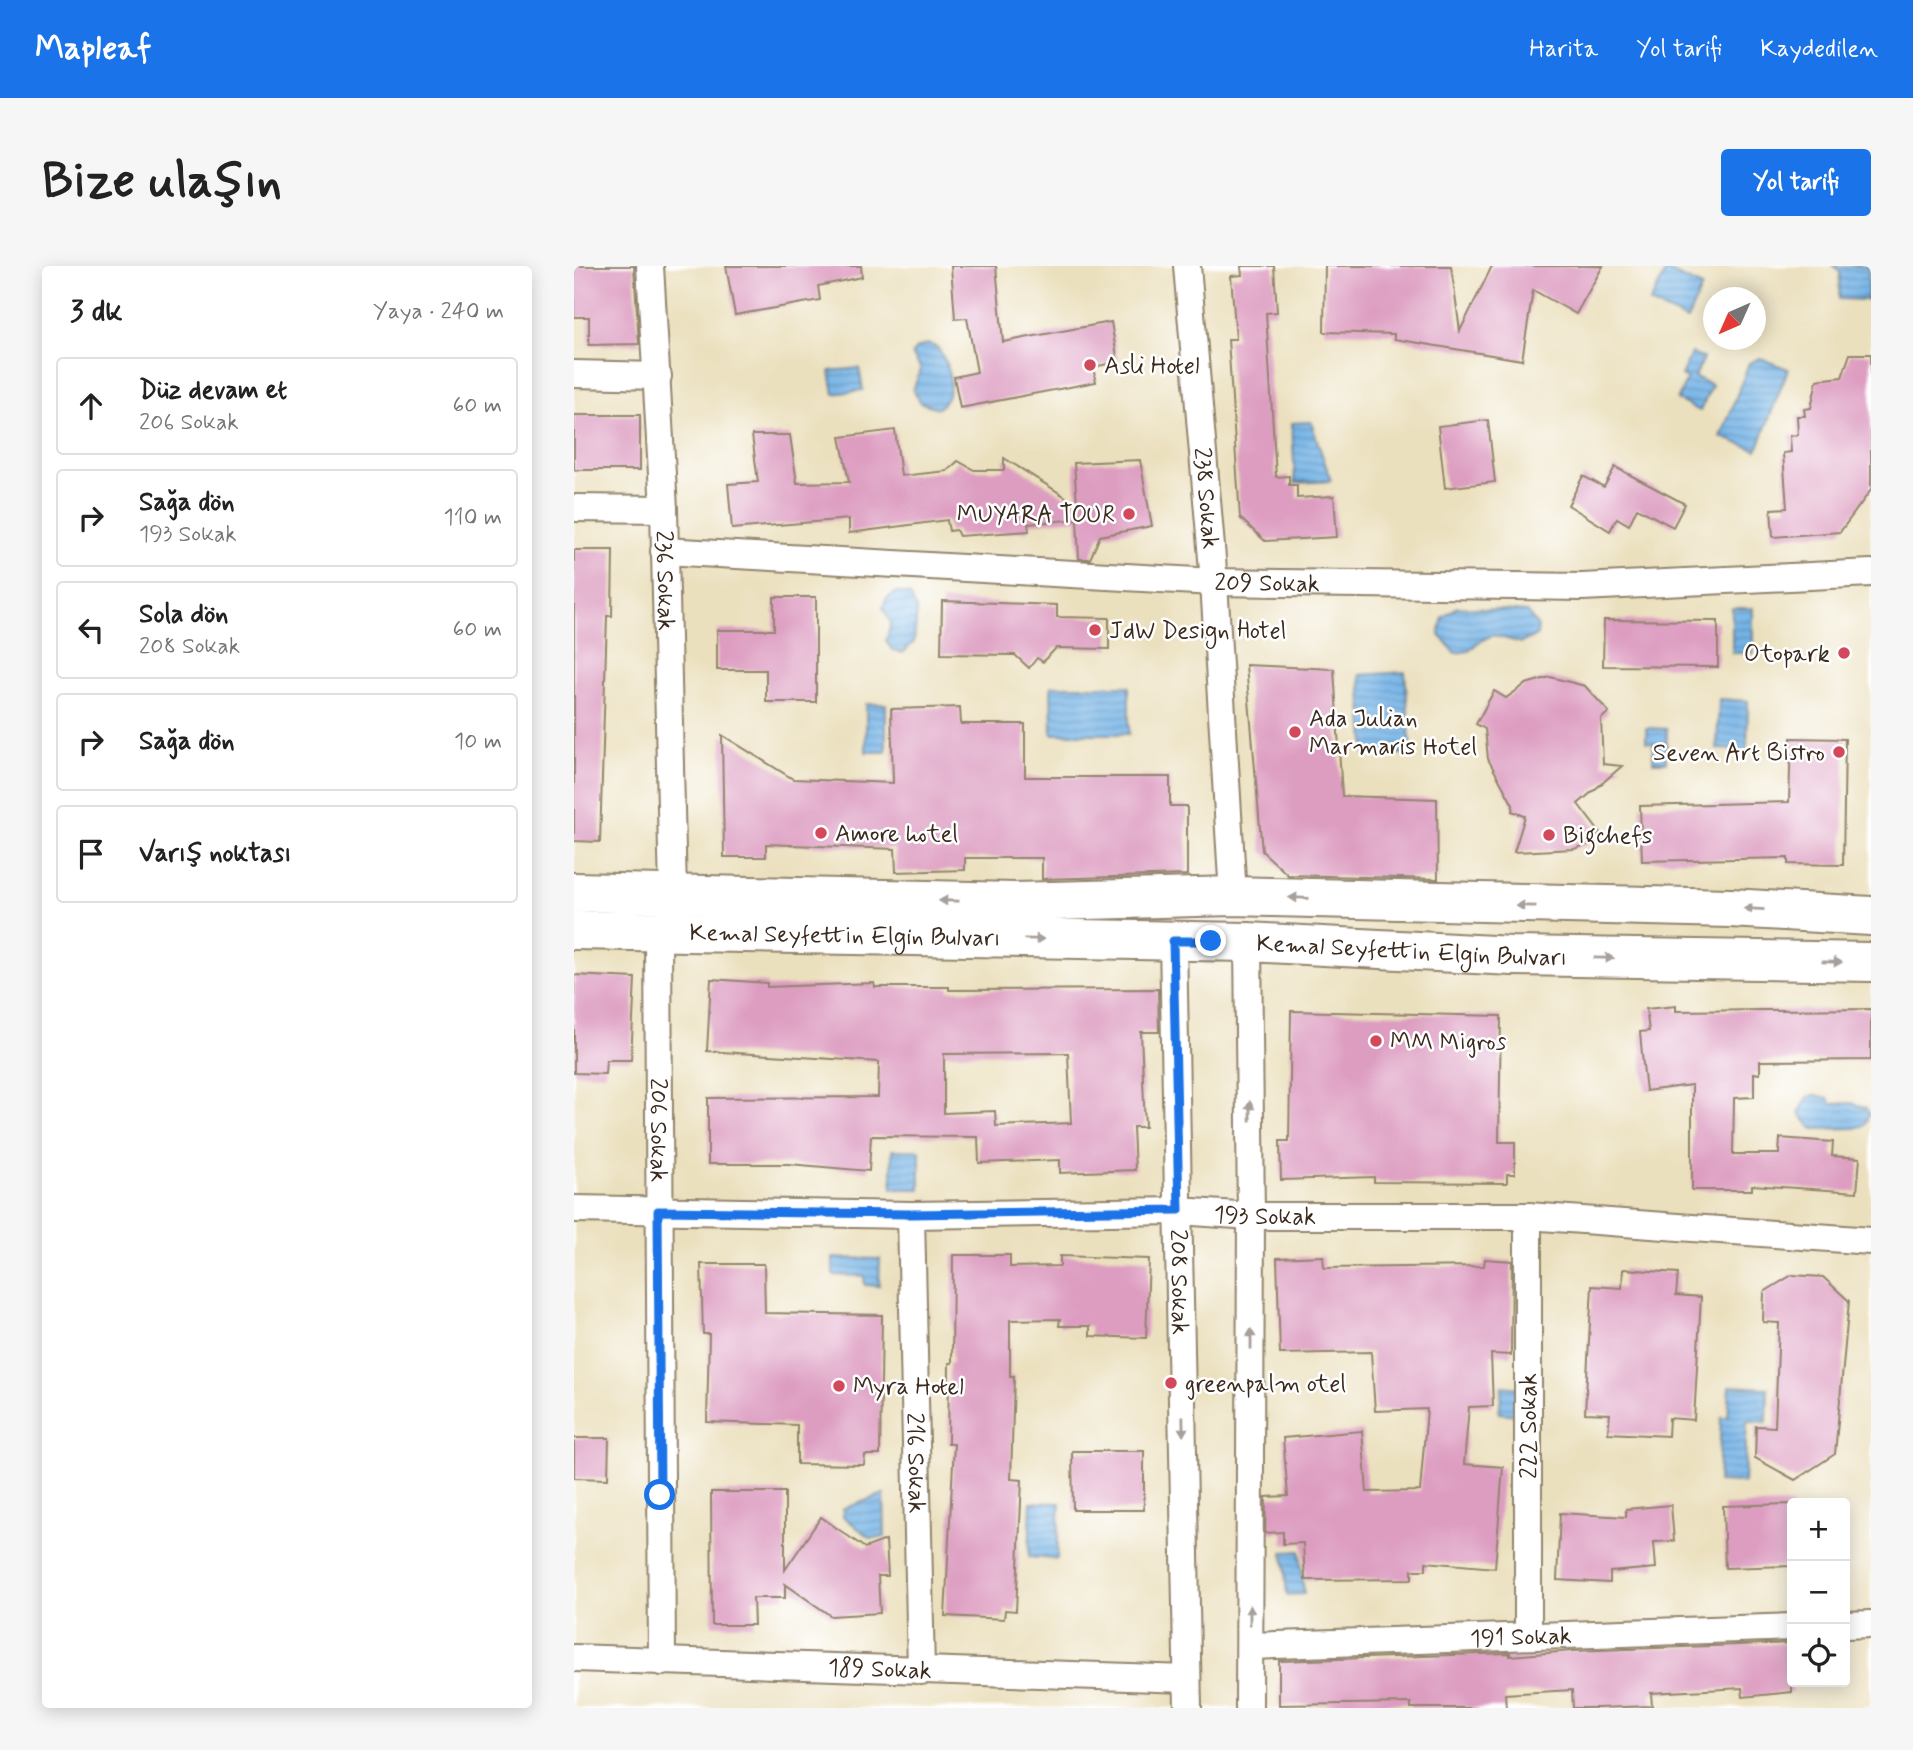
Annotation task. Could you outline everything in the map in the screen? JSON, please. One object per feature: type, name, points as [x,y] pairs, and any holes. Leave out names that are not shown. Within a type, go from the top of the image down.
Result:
[{"type":"main road","name":"Kemal Seyfettin Elgin Bulvarı","points":[[574,892],[1016,902],[1233,896],[1730,908],[1871,916]]},
{"type":"main road","name":"Kemal Seyfettin Elgin Bulvarı","points":[[574,930],[1248,942],[1512,956],[1871,962]]},
{"type":"street","name":"236 Sokak","points":[[650,266],[664,509],[673,894]]},
{"type":"street","name":"238 Sokak","points":[[1187,266],[1214,582],[1233,896]]},
{"type":"street","points":[[574,374],[658,376]]},
{"type":"street","points":[[574,508],[664,509]]},
{"type":"street","name":"209 Sokak","points":[[664,551],[1214,582],[1582,587],[1871,573]]},
{"type":"street","name":"206 Sokak","points":[[658,932],[662,1662]]},
{"type":"street","name":"208 Sokak","points":[[1173,941],[1188,1708]]},
{"type":"street","points":[[1248,942],[1251,1216],[1249,1708]]},
{"type":"street","name":"193 Sokak","points":[[574,1209],[911,1214],[1179,1210],[1251,1216],[1528,1216],[1871,1241]]},
{"type":"street","name":"216 Sokak","points":[[911,1214],[921,1671]]},
{"type":"street","name":"222 Sokak","points":[[1528,1216],[1528,1636]]},
{"type":"street","points":[[1850,1625],[1871,1624]]},
{"type":"street","name":"191 Sokak","points":[[1250,1646],[1787,1627]]},
{"type":"street","name":"189 Sokak","points":[[574,1658],[1187,1679]]},
{"type":"water","points":[[1833,266],[1869,266],[1867,300],[1839,299],[1840,271]]},
{"type":"water","points":[[1666,270],[1702,287],[1687,320],[1650,303]]},
{"type":"water","points":[[928,344],[937,347],[942,354],[950,379],[948,395],[938,408],[921,403],[913,390],[921,369],[912,354],[916,348]]},
{"type":"water","points":[[1691,353],[1703,358],[1695,377],[1712,385],[1700,411],[1677,400],[1687,379],[1681,376]]},
{"type":"water","points":[[1760,358],[1788,369],[1757,450],[1721,437],[1749,363]]},
{"type":"water","points":[[859,368],[863,390],[834,394],[830,371]]},
{"type":"water","points":[[1311,422],[1331,481],[1295,483],[1292,423]]},
{"type":"water","points":[[897,592],[910,595],[917,610],[914,642],[903,653],[892,650],[886,641],[891,623],[883,608],[886,599]]},
{"type":"water","points":[[1457,607],[1527,612],[1538,627],[1537,635],[1521,643],[1492,635],[1469,651],[1455,653],[1439,634],[1443,617]]},
{"type":"water","points":[[1732,608],[1753,608],[1753,653],[1732,653]]},
{"type":"water","points":[[1405,672],[1411,753],[1366,756],[1360,675]]},
{"type":"water","points":[[1051,686],[1129,686],[1129,734],[1052,734]]},
{"type":"water","points":[[1719,699],[1748,701],[1747,750],[1717,749]]},
{"type":"water","points":[[866,704],[886,704],[886,752],[866,752]]},
{"type":"water","points":[[1646,728],[1667,729],[1666,762],[1653,762],[1653,743],[1646,742]]},
{"type":"water","points":[[1816,1095],[1828,1098],[1831,1104],[1852,1103],[1866,1108],[1869,1114],[1865,1125],[1855,1128],[1813,1129],[1799,1113],[1808,1097]]},
{"type":"water","points":[[892,1150],[920,1150],[920,1189],[892,1189]]},
{"type":"water","points":[[833,1258],[880,1259],[879,1286],[865,1285],[864,1276],[833,1275]]},
{"type":"water","points":[[1502,1386],[1521,1388],[1518,1415],[1499,1413]]},
{"type":"water","points":[[1730,1386],[1768,1388],[1767,1422],[1747,1421],[1744,1483],[1718,1482],[1721,1417],[1728,1417]]},
{"type":"water","points":[[884,1494],[885,1537],[870,1538],[843,1516],[843,1509]]},
{"type":"water","points":[[1031,1502],[1060,1503],[1057,1559],[1029,1557]]},
{"type":"water","points":[[1300,1551],[1304,1594],[1287,1595],[1283,1552]]},
{"type":"building","points":[[574,266],[634,266],[639,344],[589,345],[589,317],[574,317]]},
{"type":"building","points":[[726,266],[861,266],[862,277],[818,286],[820,300],[735,315]]},
{"type":"building","points":[[951,266],[996,266],[1003,342],[1111,322],[1118,362],[1093,367],[1096,382],[960,408],[954,377],[977,372],[967,318],[955,319]]},
{"type":"building","points":[[1241,266],[1274,266],[1277,312],[1266,313],[1276,477],[1289,476],[1289,485],[1297,485],[1297,498],[1334,496],[1337,537],[1265,541],[1240,518],[1228,339],[1236,339],[1231,276],[1242,275]]},
{"type":"building","points":[[1325,266],[1451,266],[1460,331],[1492,266],[1603,266],[1576,314],[1533,290],[1522,360],[1394,339],[1394,334],[1324,332]]},
{"type":"building","points":[[1850,354],[1871,354],[1871,490],[1840,532],[1773,537],[1771,509],[1787,508],[1783,453],[1791,452],[1790,436],[1798,435],[1797,416],[1805,416],[1804,409],[1811,408],[1817,380],[1842,377]]},
{"type":"building","points":[[574,415],[640,415],[640,470],[574,470]]},
{"type":"building","points":[[1488,420],[1495,482],[1445,488],[1438,426]]},
{"type":"building","points":[[895,430],[901,476],[947,471],[958,461],[974,470],[1004,470],[1004,458],[1077,504],[1074,463],[1140,460],[1152,526],[1100,536],[1090,559],[1079,559],[1077,519],[1028,524],[1029,531],[959,536],[956,530],[949,531],[947,520],[849,533],[849,519],[732,529],[728,484],[758,482],[752,435],[790,435],[797,483],[849,482],[840,437]]},
{"type":"building","points":[[1615,467],[1685,504],[1673,527],[1637,508],[1629,525],[1617,518],[1610,531],[1568,505],[1583,476],[1604,487]]},
{"type":"building","points":[[574,550],[613,550],[612,616],[607,616],[600,842],[574,841]]},
{"type":"building","points":[[774,597],[816,597],[816,702],[766,702],[766,670],[717,670],[717,630],[774,630]]},
{"type":"building","points":[[942,601],[1057,605],[1057,617],[1109,618],[1109,649],[1056,648],[1043,662],[1037,658],[1029,668],[1015,655],[941,654]]},
{"type":"building","points":[[1604,620],[1718,621],[1718,667],[1603,666]]},
{"type":"building","name":"Ada Julian Marmaris Hotel","points":[[1246,665],[1334,669],[1342,796],[1437,799],[1438,879],[1288,875],[1262,851]]},
{"type":"building","points":[[1550,677],[1585,686],[1609,712],[1601,719],[1603,764],[1622,766],[1578,804],[1600,833],[1590,844],[1574,849],[1514,852],[1525,816],[1512,811],[1513,805],[1488,759],[1485,729],[1476,724],[1494,691],[1506,698],[1526,684]]},
{"type":"building","points":[[960,707],[961,724],[1025,724],[1025,777],[1170,777],[1170,806],[1187,806],[1187,875],[1042,879],[1042,858],[965,858],[965,870],[896,872],[895,849],[766,844],[766,857],[724,857],[722,735],[793,779],[893,783],[891,709]]},
{"type":"building","points":[[1791,738],[1845,739],[1843,865],[1788,864],[1788,858],[1642,861],[1640,806],[1789,802]]},
{"type":"building","points":[[574,975],[635,978],[631,1060],[606,1060],[605,1074],[574,1073]]},
{"type":"building","points":[[711,979],[767,983],[767,987],[874,983],[875,987],[949,987],[949,990],[1158,989],[1159,1032],[1141,1032],[1145,1127],[1133,1127],[1135,1170],[1060,1173],[1060,1160],[979,1163],[978,1137],[871,1136],[869,1171],[789,1164],[708,1164],[708,1098],[878,1097],[879,1062],[707,1051]],"holes":[[[1068,1053],[1071,1123],[996,1126],[995,1111],[944,1113],[944,1054]]]},
{"type":"building","points":[[1676,1006],[1676,1011],[1871,1009],[1871,1060],[1760,1061],[1760,1074],[1754,1073],[1754,1097],[1734,1098],[1733,1154],[1779,1154],[1780,1138],[1833,1142],[1832,1156],[1860,1158],[1857,1192],[1752,1185],[1752,1190],[1692,1190],[1692,1085],[1646,1091],[1640,1032],[1649,1031],[1646,1009]]},
{"type":"building","points":[[1291,1011],[1501,1016],[1499,1142],[1515,1142],[1515,1174],[1507,1174],[1507,1183],[1374,1182],[1374,1177],[1281,1180],[1280,1141],[1289,1141]]},
{"type":"building","points":[[953,1255],[1010,1255],[1010,1267],[1060,1266],[1060,1256],[1149,1259],[1146,1338],[1090,1336],[1090,1326],[1059,1326],[1060,1319],[1010,1320],[1010,1376],[1014,1376],[1011,1479],[1022,1480],[1016,1611],[1005,1610],[1004,1619],[945,1616],[954,1444],[948,1444]]},
{"type":"building","points":[[1323,1256],[1324,1268],[1484,1266],[1485,1259],[1512,1261],[1511,1355],[1491,1354],[1493,1406],[1469,1407],[1464,1464],[1503,1467],[1495,1568],[1426,1562],[1426,1570],[1412,1570],[1412,1579],[1305,1580],[1303,1543],[1283,1544],[1283,1532],[1265,1533],[1266,1497],[1288,1496],[1283,1438],[1362,1431],[1367,1492],[1420,1491],[1427,1409],[1375,1411],[1371,1352],[1280,1354],[1277,1258]]},
{"type":"building","points":[[701,1264],[764,1264],[765,1313],[882,1315],[880,1455],[865,1455],[864,1465],[797,1464],[797,1425],[707,1422],[709,1334],[703,1334]]},
{"type":"building","points":[[1623,1269],[1678,1273],[1676,1295],[1701,1297],[1694,1420],[1669,1418],[1668,1436],[1608,1433],[1610,1414],[1585,1413],[1592,1286],[1622,1288]]},
{"type":"building","points":[[1792,1275],[1823,1277],[1849,1301],[1835,1454],[1795,1480],[1755,1458],[1756,1426],[1775,1427],[1779,1323],[1763,1322],[1764,1292]]},
{"type":"building","points":[[574,1438],[609,1438],[608,1479],[574,1478]]},
{"type":"building","points":[[1072,1451],[1144,1451],[1144,1510],[1073,1510]]},
{"type":"building","points":[[711,1492],[785,1492],[785,1570],[821,1517],[865,1548],[886,1540],[888,1576],[878,1576],[880,1613],[831,1616],[785,1584],[785,1598],[753,1598],[754,1625],[712,1625]]},
{"type":"building","points":[[1787,1504],[1787,1566],[1725,1568],[1723,1506]]},
{"type":"building","points":[[1671,1505],[1674,1541],[1654,1542],[1656,1568],[1610,1572],[1610,1583],[1557,1580],[1560,1513],[1626,1517],[1626,1509]]},
{"type":"building","points":[[1787,1643],[1787,1687],[1792,1687],[1792,1692],[1743,1697],[1742,1688],[1651,1693],[1652,1706],[1597,1708],[1573,1708],[1572,1690],[1505,1694],[1506,1708],[1411,1708],[1411,1703],[1279,1705],[1279,1661],[1510,1653],[1510,1656],[1571,1651]]},
{"type":"place","name":"Asli Hotel","points":[[1090,365]]},
{"type":"place","name":"MUYARA TOUR","points":[[1129,514]]},
{"type":"place","name":"JdW Design Hotel","points":[[1095,630]]},
{"type":"place","name":"Otopark","points":[[1844,653]]},
{"type":"place","name":"Ada Julian Marmaris Hotel","points":[[1295,732]]},
{"type":"place","name":"Seven Art Bistro","points":[[1839,752]]},
{"type":"place","name":"Amore hotel","points":[[821,833]]},
{"type":"place","name":"Bigchefs","points":[[1549,835]]},
{"type":"place","name":"MM Migros","points":[[1376,1041]]},
{"type":"place","name":"greenpalm otel","points":[[1171,1383]]},
{"type":"place","name":"Myra Hotel","points":[[839,1386]]},
{"type":"route","points":[[660,1495],[658,1211],[911,1214],[1179,1210],[1173,941],[1211,941]]}]
